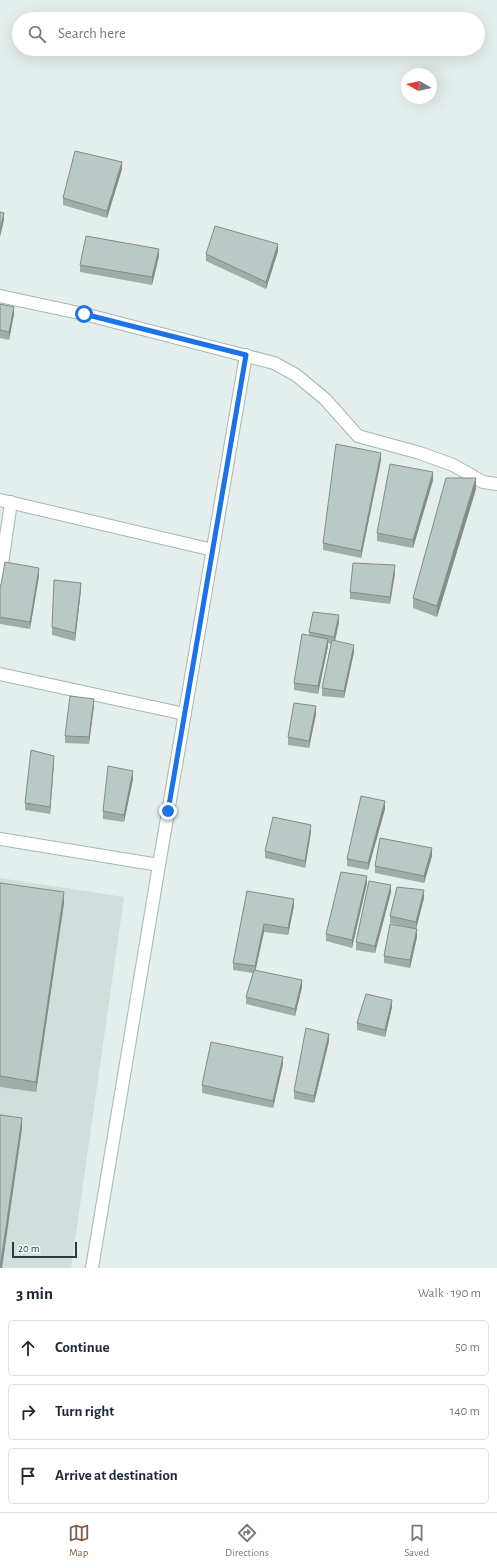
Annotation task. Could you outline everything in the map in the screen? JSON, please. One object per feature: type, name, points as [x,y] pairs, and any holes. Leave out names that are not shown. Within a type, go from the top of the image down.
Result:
[{"type":"street","points":[[0,296],[84,314],[274,363],[296,375],[325,399],[358,436],[453,465],[482,482],[497,484]]},
{"type":"street","points":[[92,1268],[158,865],[246,355]]},
{"type":"street","points":[[0,578],[6,501],[213,550]]},
{"type":"street","points":[[0,674],[185,714]]},
{"type":"street","points":[[0,839],[158,865]]},
{"type":"shaded area","points":[[0,878],[124,897],[71,1268],[0,1268]]},
{"type":"building","points":[[75,151],[122,162],[107,211],[63,198]]},
{"type":"building","points":[[0,212],[4,213],[0,230]]},
{"type":"building","points":[[215,226],[278,244],[266,282],[206,254]]},
{"type":"building","points":[[86,236],[159,249],[152,277],[80,265]]},
{"type":"building","points":[[0,304],[14,307],[9,332],[0,330]]},
{"type":"building","points":[[336,444],[381,453],[361,551],[323,543]]},
{"type":"building","points":[[390,464],[433,472],[413,540],[377,533]]},
{"type":"building","points":[[446,478],[476,478],[437,606],[413,598]]},
{"type":"building","points":[[5,562],[39,568],[30,622],[0,617],[0,590]]},
{"type":"building","points":[[353,563],[395,565],[390,597],[350,592]]},
{"type":"building","points":[[54,580],[81,583],[75,633],[52,627]]},
{"type":"building","points":[[313,612],[339,615],[334,637],[309,632]]},
{"type":"building","points":[[302,634],[328,639],[318,686],[294,683]]},
{"type":"building","points":[[332,640],[354,645],[344,691],[322,688]]},
{"type":"building","points":[[70,696],[94,699],[89,737],[65,736]]},
{"type":"building","points":[[294,703],[316,706],[309,741],[288,737]]},
{"type":"building","points":[[31,750],[54,756],[50,807],[25,803]]},
{"type":"building","points":[[108,766],[133,771],[124,815],[103,811]]},
{"type":"building","points":[[361,796],[385,801],[368,863],[347,859]]},
{"type":"building","points":[[273,817],[311,825],[305,861],[265,851]]},
{"type":"building","points":[[380,838],[432,848],[424,876],[375,866]]},
{"type":"building","points":[[341,872],[367,876],[352,940],[326,934]]},
{"type":"building","points":[[369,881],[391,885],[375,946],[356,942]]},
{"type":"building","points":[[0,883],[64,892],[36,1082],[0,1076]]},
{"type":"building","points":[[397,887],[424,890],[416,922],[390,916]]},
{"type":"building","points":[[247,891],[294,899],[288,928],[264,924],[255,966],[233,963]]},
{"type":"building","points":[[390,924],[417,929],[410,960],[384,956]]},
{"type":"building","points":[[254,970],[302,980],[295,1009],[246,997]]},
{"type":"building","points":[[366,994],[392,1000],[385,1030],[357,1023]]},
{"type":"building","points":[[306,1028],[329,1034],[314,1096],[294,1091]]},
{"type":"building","points":[[211,1042],[283,1057],[273,1101],[202,1085]]},
{"type":"building","points":[[0,1115],[22,1118],[0,1268]]},
{"type":"route","points":[[84,314],[246,355],[168,811]]}]
